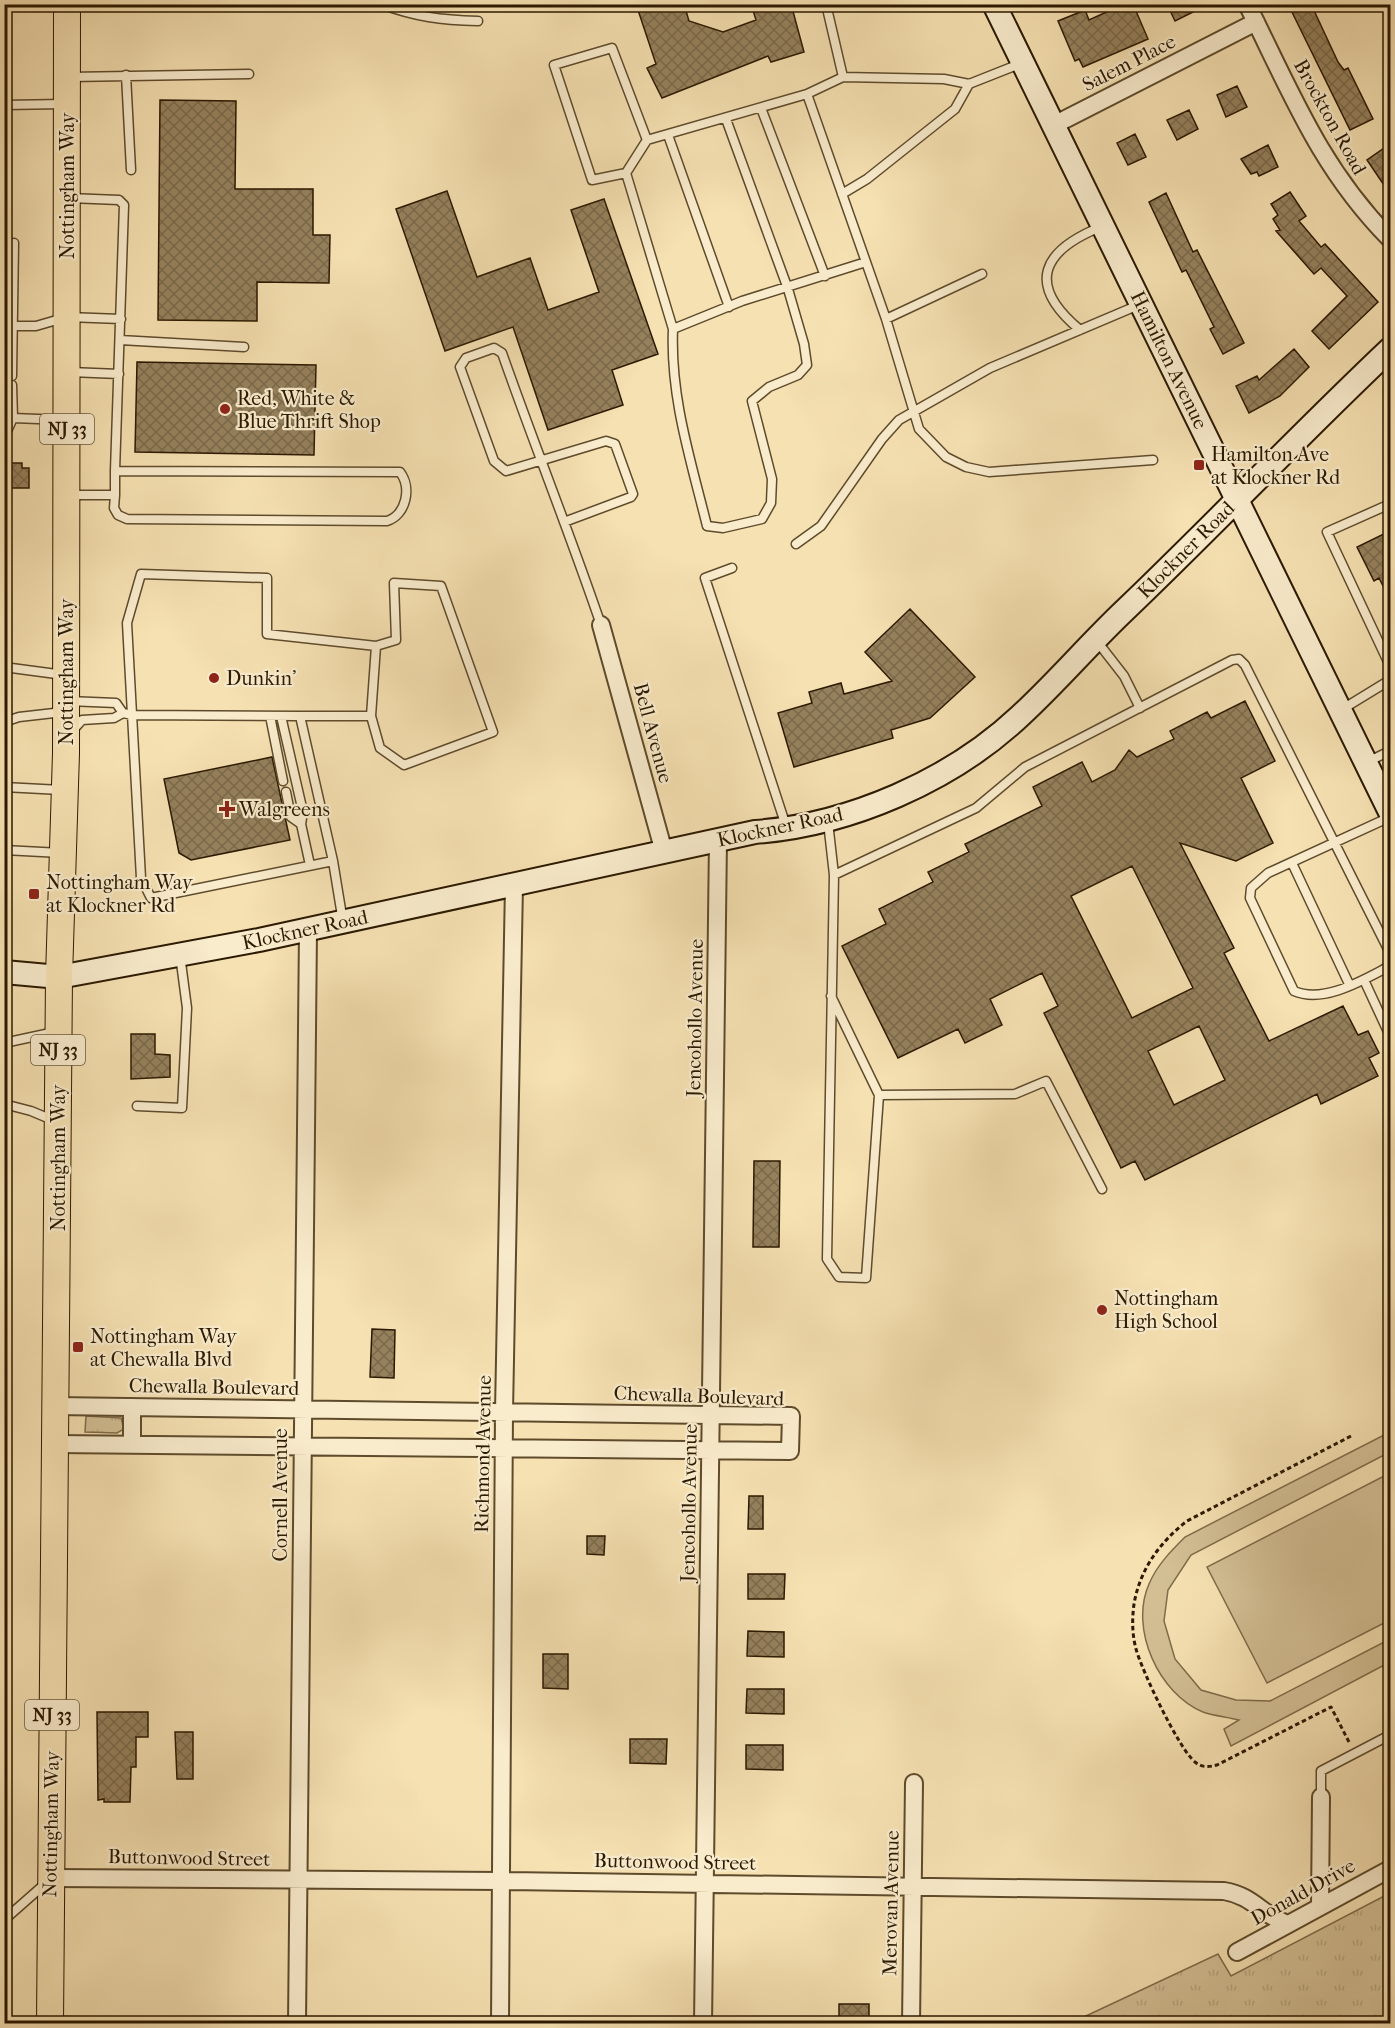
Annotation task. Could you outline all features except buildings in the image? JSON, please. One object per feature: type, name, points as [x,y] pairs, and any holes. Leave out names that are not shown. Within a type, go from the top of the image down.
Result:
[{"type":"main road","name":"Nottingham Way","points":[[50,2022],[58,1032],[66,737],[67,4]]},
{"type":"main road","name":"Hamilton Avenue","points":[[994,4],[1238,499],[1390,815]]},
{"type":"main road","name":"Klockner Road","points":[[4,972],[59,977],[308,931],[755,832],[787,829],[828,820],[906,792],[985,744],[1019,717],[1095,639],[1390,349]]},
{"type":"street","name":"Brockton Road","points":[[1247,4],[1322,154],[1359,206],[1390,239]]},
{"type":"street","name":"Salem Place","points":[[1054,125],[1256,22]]},
{"type":"street","name":"Bell Avenue","points":[[601,625],[664,852]]},
{"type":"street","name":"Jencohollo Avenue","points":[[703,2024],[718,840]]},
{"type":"street","name":"Richmond Avenue","points":[[500,2024],[504,1412],[514,885]]},
{"type":"street","name":"Cornell Avenue","points":[[297,2024],[301,1409],[308,931]]},
{"type":"street","name":"Chewalla Boulevard","points":[[55,1406],[791,1416],[790,1451],[55,1444]]},
{"type":"street","points":[[132,1407],[132,1444]]},
{"type":"street","name":"Merovan Avenue","points":[[910,2024],[914,1783]]},
{"type":"street","points":[[1320,1906],[1321,1797]]},
{"type":"street","name":"Donald Drive","points":[[1237,1952],[1390,1869]]},
{"type":"street","name":"Buttonwood Street","points":[[51,1878],[704,1883],[1224,1891],[1250,1899],[1272,1918],[1288,1924]]},
{"type":"lane","points":[[381,4],[411,15],[435,20],[478,21]]},
{"type":"lane","points":[[826,4],[843,77]]},
{"type":"lane","points":[[646,140],[612,48],[554,65],[592,180],[626,173],[646,140],[807,94],[843,77],[944,79],[969,84],[1022,63]]},
{"type":"lane","points":[[67,77],[249,74]]},
{"type":"lane","points":[[126,75],[131,170]]},
{"type":"lane","points":[[842,194],[867,179],[955,109],[969,84]]},
{"type":"lane","points":[[807,94],[886,319],[920,429],[946,457],[966,467],[989,472],[1153,460]]},
{"type":"lane","points":[[4,105],[67,104]]},
{"type":"lane","points":[[761,108],[825,276]]},
{"type":"lane","points":[[626,173],[673,329],[672,362],[675,392],[707,526],[723,528],[762,519],[771,503],[772,479],[752,401],[769,387],[798,375],[807,365],[804,344],[788,289],[726,119]]},
{"type":"lane","points":[[668,135],[729,307]]},
{"type":"lane","points":[[67,198],[119,200],[124,205],[121,318],[115,471],[115,495],[114,508],[118,515],[128,519],[387,520],[395,518],[404,509],[406,495],[405,478],[400,472],[115,471]]},
{"type":"lane","points":[[1080,330],[1054,306],[1046,283],[1051,262],[1061,247],[1076,236],[1103,225]]},
{"type":"lane","points":[[4,431],[7,431],[12,418],[9,326],[14,243]]},
{"type":"lane","points":[[673,329],[729,307],[866,262]]},
{"type":"lane","points":[[886,319],[982,274]]},
{"type":"lane","points":[[796,544],[821,526],[882,439],[899,420],[990,368],[1142,304]]},
{"type":"lane","points":[[9,326],[36,326],[67,317],[121,318]]},
{"type":"lane","points":[[120,340],[244,347]]},
{"type":"lane","points":[[564,522],[631,497],[633,494],[615,444],[606,441],[540,460],[506,471],[494,461],[460,367],[466,358],[494,348],[502,354],[540,460],[601,625]]},
{"type":"lane","points":[[67,372],[119,374]]},
{"type":"lane","points":[[12,418],[67,420]]},
{"type":"lane","points":[[66,495],[115,495]]},
{"type":"lane","points":[[1390,504],[1327,532],[1390,666]]},
{"type":"lane","points":[[732,568],[705,578],[787,829]]},
{"type":"lane","points":[[333,861],[152,898],[141,878],[128,714],[127,623],[141,574],[267,578],[267,634],[376,646],[396,640],[394,583],[441,585],[493,732],[404,765],[380,748],[371,716],[376,646]]},
{"type":"lane","points":[[1095,639],[1124,676],[1140,708]]},
{"type":"lane","points":[[834,875],[976,808],[1025,767],[1232,660],[1239,659],[1245,665],[1390,953]]},
{"type":"lane","points":[[4,667],[66,675]]},
{"type":"lane","points":[[1341,710],[1390,680]]},
{"type":"lane","points":[[4,722],[66,706],[116,703],[128,714]]},
{"type":"lane","points":[[66,737],[82,720],[114,718],[128,714],[371,716]]},
{"type":"lane","points":[[270,716],[283,781]]},
{"type":"lane","points":[[281,716],[303,812],[301,824],[310,865]]},
{"type":"lane","points":[[300,716],[333,861],[343,922]]},
{"type":"lane","points":[[1366,762],[1390,752]]},
{"type":"lane","points":[[4,786],[65,790]]},
{"type":"lane","points":[[286,792],[291,817],[301,824]]},
{"type":"lane","points":[[1390,815],[1334,844],[1268,873],[1251,888],[1254,910],[1294,991],[1304,995],[1327,995],[1349,984],[1364,980],[1390,966]]},
{"type":"lane","points":[[828,820],[833,844],[834,875],[831,996],[827,1259],[839,1277],[867,1278],[879,1095],[831,996]]},
{"type":"lane","points":[[4,850],[63,853]]},
{"type":"lane","points":[[1292,863],[1349,984]]},
{"type":"lane","points":[[136,1106],[182,1108],[187,1008],[180,955]]},
{"type":"lane","points":[[1364,980],[1390,1036]]},
{"type":"lane","points":[[4,1043],[58,1032]]},
{"type":"lane","points":[[879,1095],[1015,1094],[1046,1082],[1102,1189]]},
{"type":"lane","points":[[4,1104],[32,1111],[58,1122]]},
{"type":"lane","points":[[1321,1797],[1321,1771],[1390,1735]]},
{"type":"lane","points":[[4,1920],[51,1878]]},
{"type":"lane","points":[[50,2022],[212,2024]]},
{"type":"path","points":[[1353,1435],[1187,1521],[1170,1534],[1154,1554],[1141,1578],[1134,1603],[1132,1629],[1137,1651],[1148,1679],[1186,1752],[1196,1763],[1206,1767],[1216,1766],[1332,1707],[1354,1753]]},
{"type":"green space","points":[[86,1416],[121,1418],[124,1429],[117,1433],[85,1432]]},
{"type":"green space","points":[[1390,1432],[1390,1452],[1191,1555],[1168,1590],[1164,1621],[1175,1659],[1201,1690],[1236,1700],[1270,1701],[1390,1639],[1390,1662],[1231,1746],[1224,1729],[1239,1720],[1212,1715],[1187,1703],[1173,1691],[1152,1658],[1143,1620],[1144,1602],[1152,1577],[1185,1537]]},
{"type":"green space","points":[[1390,1473],[1390,1620],[1267,1683],[1207,1567]]},
{"type":"green space","points":[[1390,1893],[1390,2023],[1071,2023],[1218,1954],[1231,1976]]},
{"type":"place","name":"Red, White & Blue Thrift Shop","points":[[225,409]]},
{"type":"place","name":"Hamilton Ave at Klockner Rd","points":[[1199,465]]},
{"type":"place","name":"Dunkin'","points":[[214,678]]},
{"type":"place","name":"Walgreens","points":[[227,809]]},
{"type":"place","name":"Nottingham Way at Klockner Rd","points":[[34,894]]},
{"type":"place","name":"Nottingham High School","points":[[1102,1310]]},
{"type":"place","name":"Nottingham Way at Chewalla Blvd","points":[[78,1347]]}]
